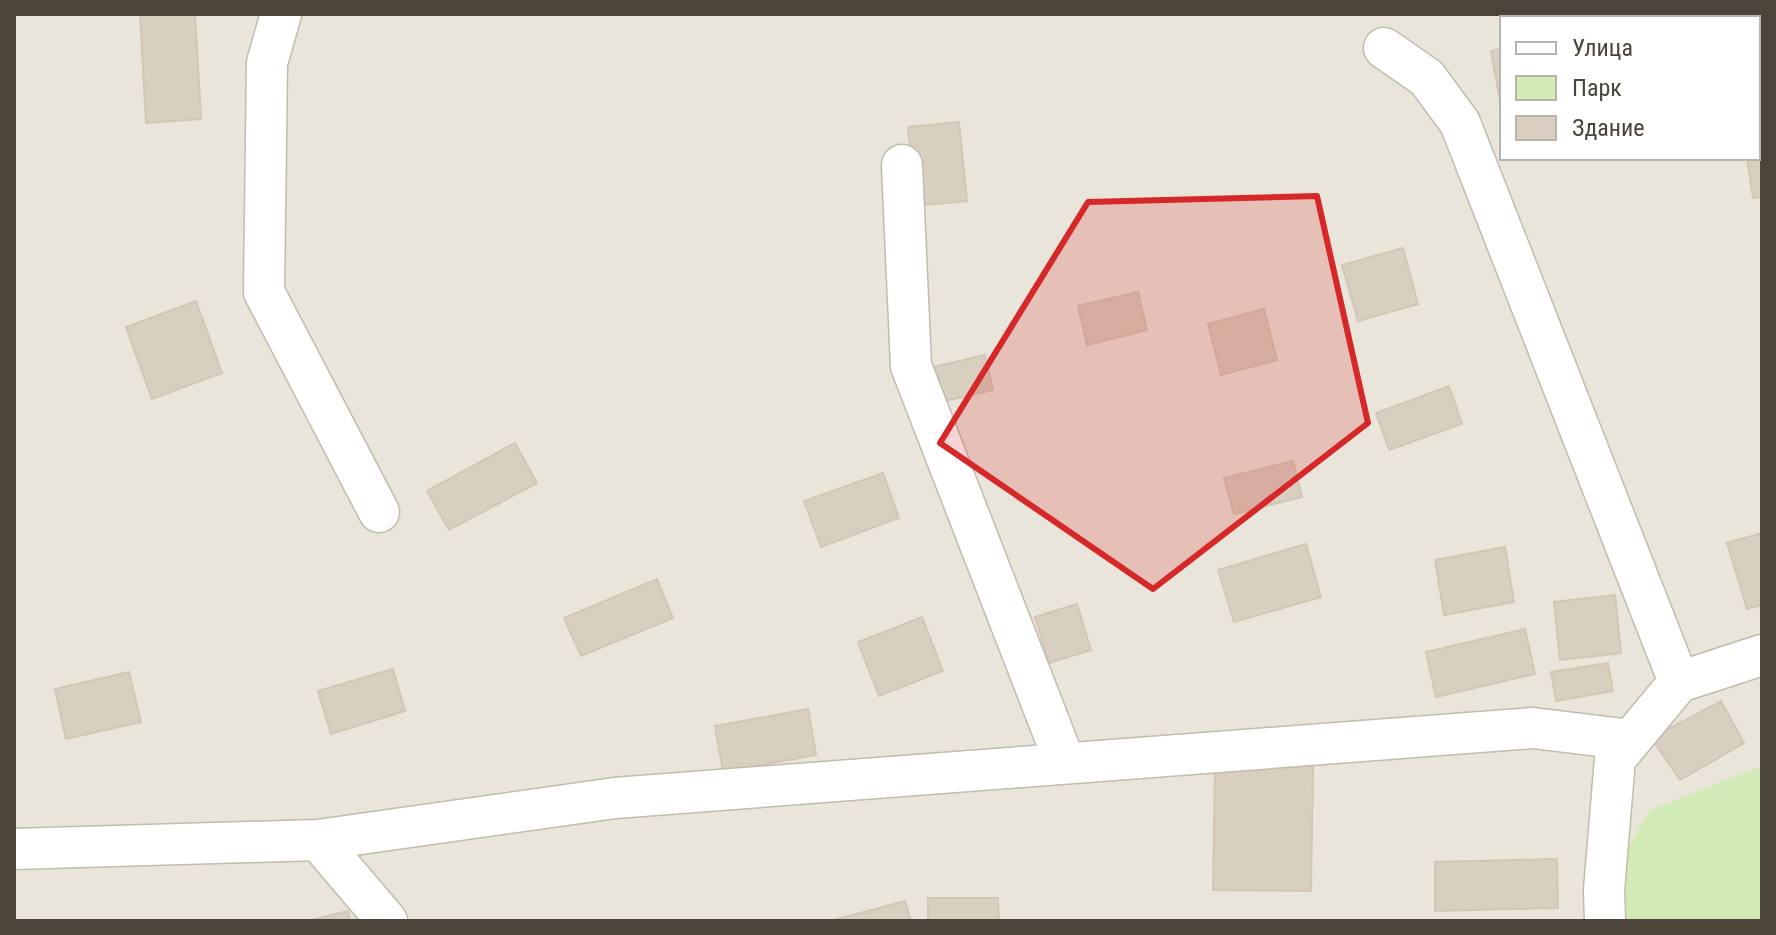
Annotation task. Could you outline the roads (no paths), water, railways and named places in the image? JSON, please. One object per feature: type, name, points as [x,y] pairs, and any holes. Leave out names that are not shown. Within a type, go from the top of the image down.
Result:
[{"type":"street","points":[[281,14],[267,63],[264,292],[379,512]]},
{"type":"street","points":[[1384,48],[1427,78],[1460,123],[1679,682]]},
{"type":"street","points":[[902,165],[911,366],[1065,763]]},
{"type":"street","points":[[1605,921],[1604,890],[1615,759],[1679,682],[1762,655]]},
{"type":"street","points":[[14,849],[318,840],[615,798],[1533,728],[1631,740]]},
{"type":"street","points":[[318,840],[387,921]]}]
